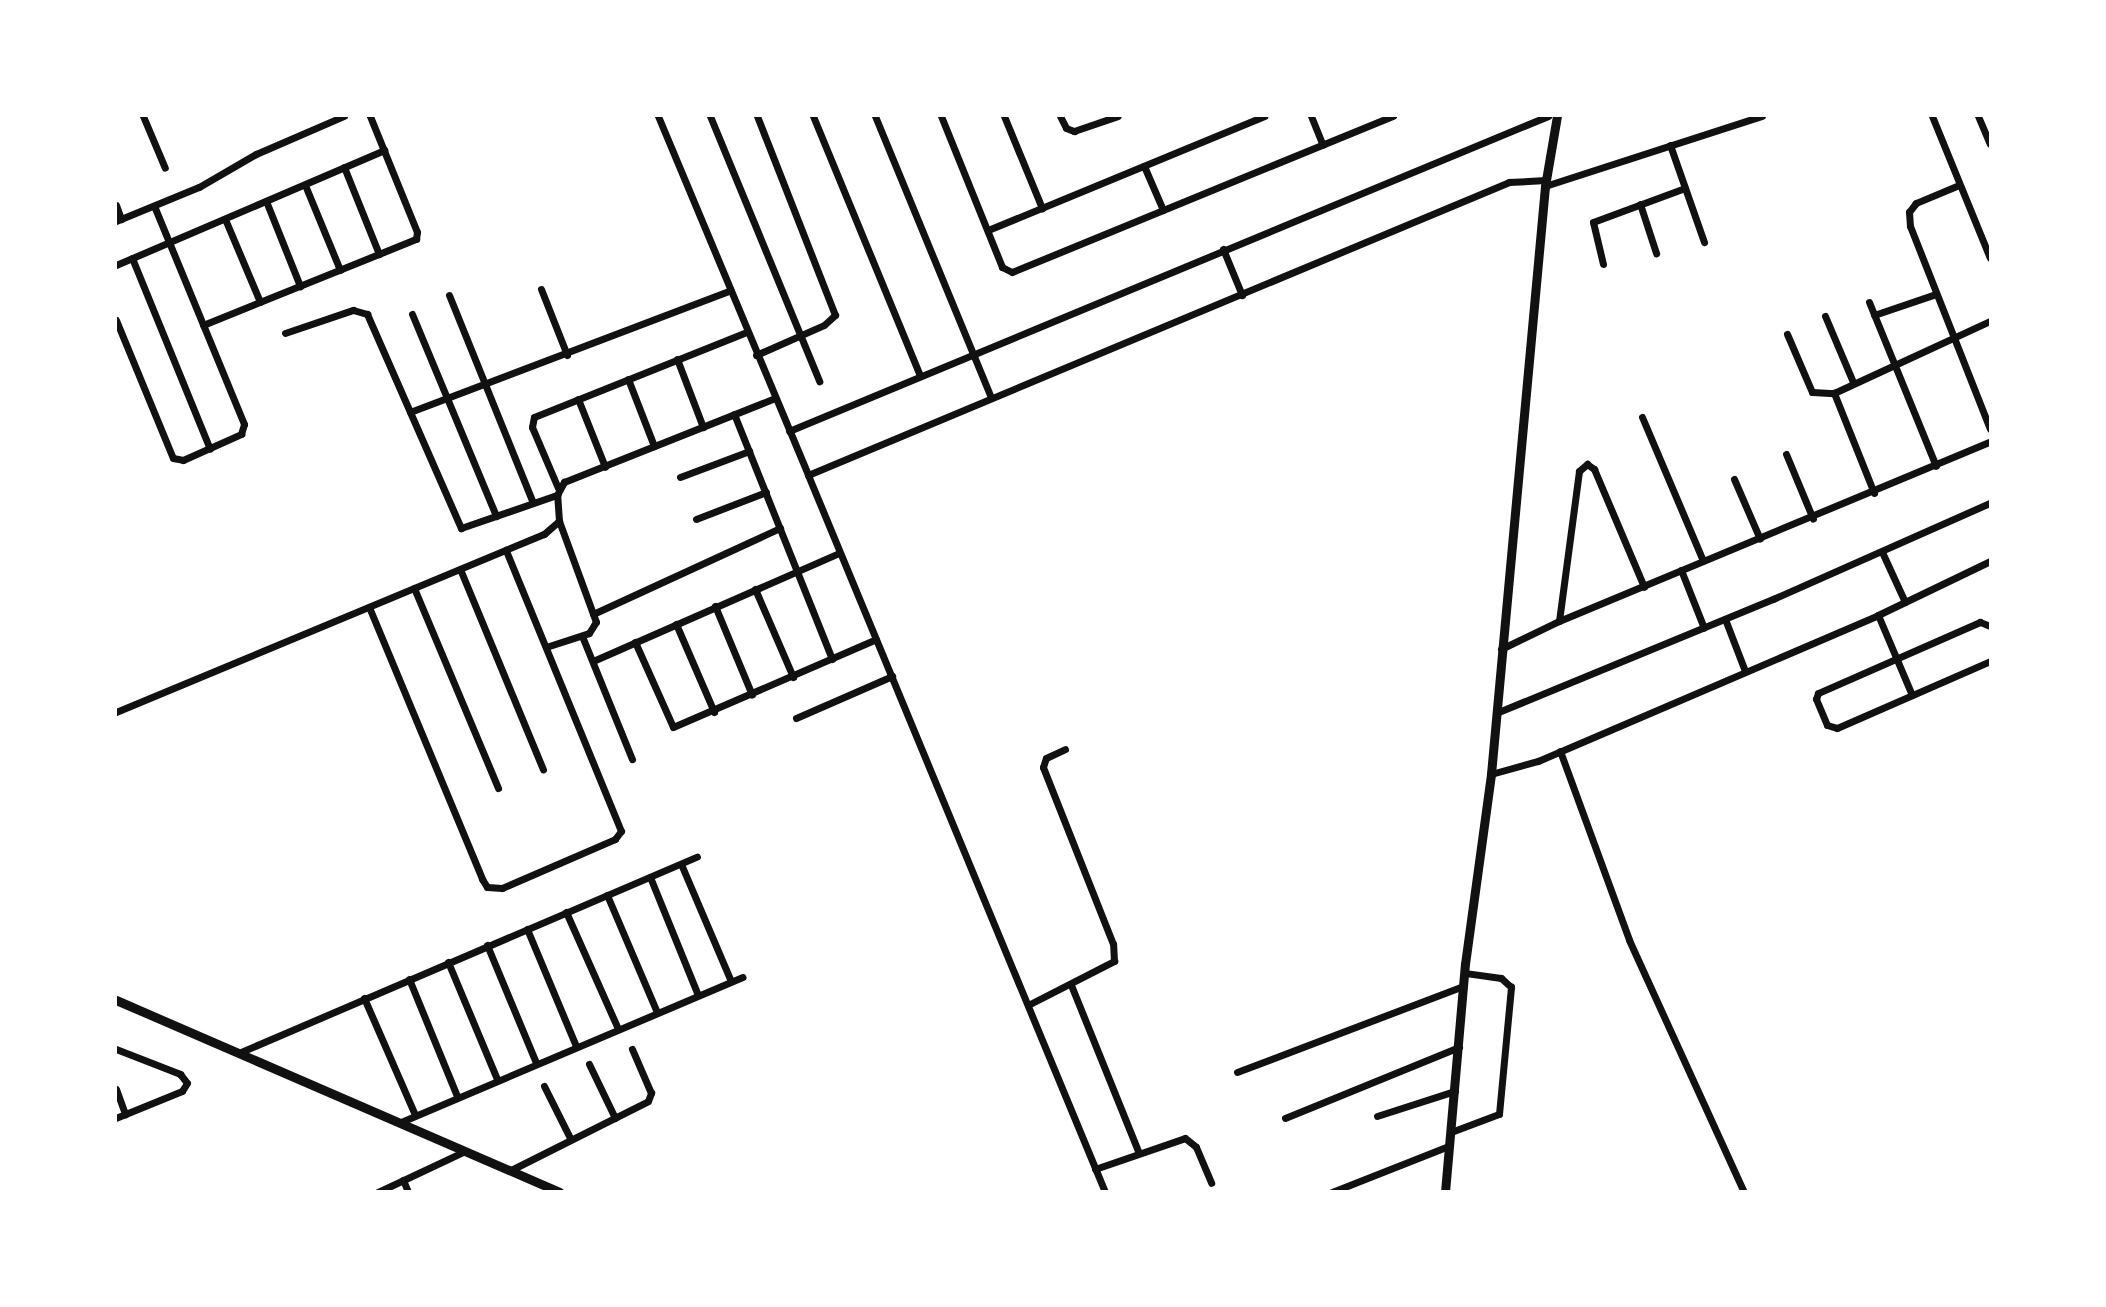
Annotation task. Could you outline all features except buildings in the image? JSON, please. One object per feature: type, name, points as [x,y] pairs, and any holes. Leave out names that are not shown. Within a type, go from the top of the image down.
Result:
[{"type":"street","points":[[143,116],[165,167]]},
{"type":"street","points":[[116,205],[118,220],[154,206],[344,116]]},
{"type":"street","points":[[203,325],[418,236],[370,116]]},
{"type":"street","points":[[657,116],[1105,1192]]},
{"type":"street","points":[[710,116],[819,382]]},
{"type":"street","points":[[756,355],[832,321],[835,307],[757,116]]},
{"type":"street","points":[[813,116],[920,375]]},
{"type":"street","points":[[875,116],[991,398]]},
{"type":"street","points":[[941,116],[1002,267],[1012,272],[1393,116]]},
{"type":"street","points":[[1004,116],[1042,208]]},
{"type":"street","points":[[1060,116],[1066,128],[1074,131],[1118,116]]},
{"type":"street","points":[[988,230],[1264,116]]},
{"type":"street","points":[[1311,116],[1323,145]]},
{"type":"street","points":[[789,430],[1548,116]]},
{"type":"street","points":[[1445,1192],[1464,973],[1490,774],[1546,183],[1557,116]]},
{"type":"street","points":[[808,475],[1509,182],[1546,183],[1762,116]]},
{"type":"street","points":[[1932,116],[1959,185],[1988,246],[1990,258]]},
{"type":"street","points":[[1978,116],[1990,144]]},
{"type":"street","points":[[1670,145],[1703,242]]},
{"type":"street","points":[[116,265],[384,150]]},
{"type":"street","points":[[1144,166],[1163,210]]},
{"type":"street","points":[[344,167],[379,254]]},
{"type":"street","points":[[304,184],[340,270]]},
{"type":"street","points":[[1959,185],[1927,196],[1909,212],[1910,226],[1990,429]]},
{"type":"street","points":[[1603,264],[1593,222],[1685,188]]},
{"type":"street","points":[[266,201],[300,286]]},
{"type":"street","points":[[1640,204],[1656,253]]},
{"type":"street","points":[[116,320],[173,458],[183,460],[236,438],[244,430],[154,206]]},
{"type":"street","points":[[225,219],[260,302]]},
{"type":"street","points":[[1223,249],[1242,295]]},
{"type":"street","points":[[132,258],[210,449]]},
{"type":"street","points":[[541,289],[567,355]]},
{"type":"street","points":[[410,412],[567,355],[731,290]]},
{"type":"street","points":[[1874,315],[1936,294]]},
{"type":"street","points":[[449,295],[532,500]]},
{"type":"street","points":[[1869,302],[1936,466]]},
{"type":"street","points":[[285,333],[353,310],[367,314],[461,528],[557,492],[605,467],[775,398]]},
{"type":"street","points":[[412,314],[496,516]]},
{"type":"street","points":[[1825,316],[1853,383]]},
{"type":"street","points":[[1787,334],[1812,392],[1834,393],[1990,321]]},
{"type":"street","points":[[545,647],[582,636],[595,628],[593,614],[559,521],[557,492],[531,422],[538,414],[747,332]]},
{"type":"street","points":[[677,359],[703,427]]},
{"type":"street","points":[[628,379],[654,446]]},
{"type":"street","points":[[1834,393],[1874,493]]},
{"type":"street","points":[[578,399],[605,467]]},
{"type":"street","points":[[734,414],[832,659]]},
{"type":"street","points":[[1642,416],[1703,561]]},
{"type":"street","points":[[1501,649],[1559,621],[1813,519],[1990,442]]},
{"type":"street","points":[[680,477],[749,451]]},
{"type":"street","points":[[1786,454],[1813,519]]},
{"type":"street","points":[[1559,621],[1579,471],[1587,464],[1594,469],[1644,587]]},
{"type":"street","points":[[1734,479],[1760,539]]},
{"type":"street","points":[[696,519],[766,492]]},
{"type":"street","points":[[1496,713],[1704,628],[1990,503]]},
{"type":"street","points":[[116,712],[544,534],[559,521]]},
{"type":"street","points":[[593,614],[780,528]]},
{"type":"street","points":[[369,607],[482,879],[494,889],[615,839],[621,831],[506,550]]},
{"type":"street","points":[[593,661],[839,552]]},
{"type":"street","points":[[1882,552],[1905,602]]},
{"type":"street","points":[[1490,774],[1521,768],[1878,615],[1990,561]]},
{"type":"street","points":[[460,569],[543,769]]},
{"type":"street","points":[[1681,570],[1704,628]]},
{"type":"street","points":[[414,589],[498,788]]},
{"type":"street","points":[[755,589],[793,677]]},
{"type":"street","points":[[715,606],[752,695]]},
{"type":"street","points":[[1878,615],[1912,695]]},
{"type":"street","points":[[1725,619],[1745,671]]},
{"type":"street","points":[[1990,626],[1980,622],[1818,693],[1827,725],[1837,728],[1990,661]]},
{"type":"street","points":[[676,624],[714,712]]},
{"type":"street","points":[[582,636],[632,759]]},
{"type":"street","points":[[635,642],[673,727],[714,712],[876,639]]},
{"type":"street","points":[[796,718],[892,676]]},
{"type":"street","points":[[1028,1005],[1108,967],[1115,954],[1043,768],[1046,758],[1065,749]]},
{"type":"street","points":[[1560,751],[1629,940],[1744,1192]]},
{"type":"street","points":[[241,1052],[698,857]]},
{"type":"street","points":[[681,864],[731,981]]},
{"type":"street","points":[[650,877],[698,996]]},
{"type":"street","points":[[607,895],[657,1013]]},
{"type":"street","points":[[566,912],[618,1029]]},
{"type":"street","points":[[527,929],[576,1046]]},
{"type":"street","points":[[487,946],[536,1063]]},
{"type":"street","points":[[448,962],[497,1079]]},
{"type":"street","points":[[1451,1132],[1499,1114],[1511,987],[1502,978],[1464,973]]},
{"type":"street","points":[[401,1122],[497,1079],[743,977]]},
{"type":"street","points":[[409,979],[457,1096]]},
{"type":"street","points":[[1072,985],[1139,1153]]},
{"type":"street","points":[[1237,1072],[1463,986]]},
{"type":"street","points":[[364,998],[415,1115]]},
{"type":"street","points":[[116,1000],[559,1192]]},
{"type":"street","points":[[1285,1118],[1459,1047]]},
{"type":"street","points":[[116,1049],[180,1074],[187,1083],[182,1091],[116,1118]]},
{"type":"street","points":[[511,1170],[651,1097],[632,1049]]},
{"type":"street","points":[[589,1063],[615,1118]]},
{"type":"street","points":[[544,1086],[571,1140]]},
{"type":"street","points":[[116,1089],[125,1114]]},
{"type":"street","points":[[1377,1116],[1455,1091]]},
{"type":"street","points":[[1096,1169],[1185,1138],[1196,1147],[1211,1183]]},
{"type":"street","points":[[1332,1192],[1450,1146]]},
{"type":"street","points":[[378,1192],[466,1150]]},
{"type":"street","points":[[403,1180],[408,1191],[416,1192]]}]
